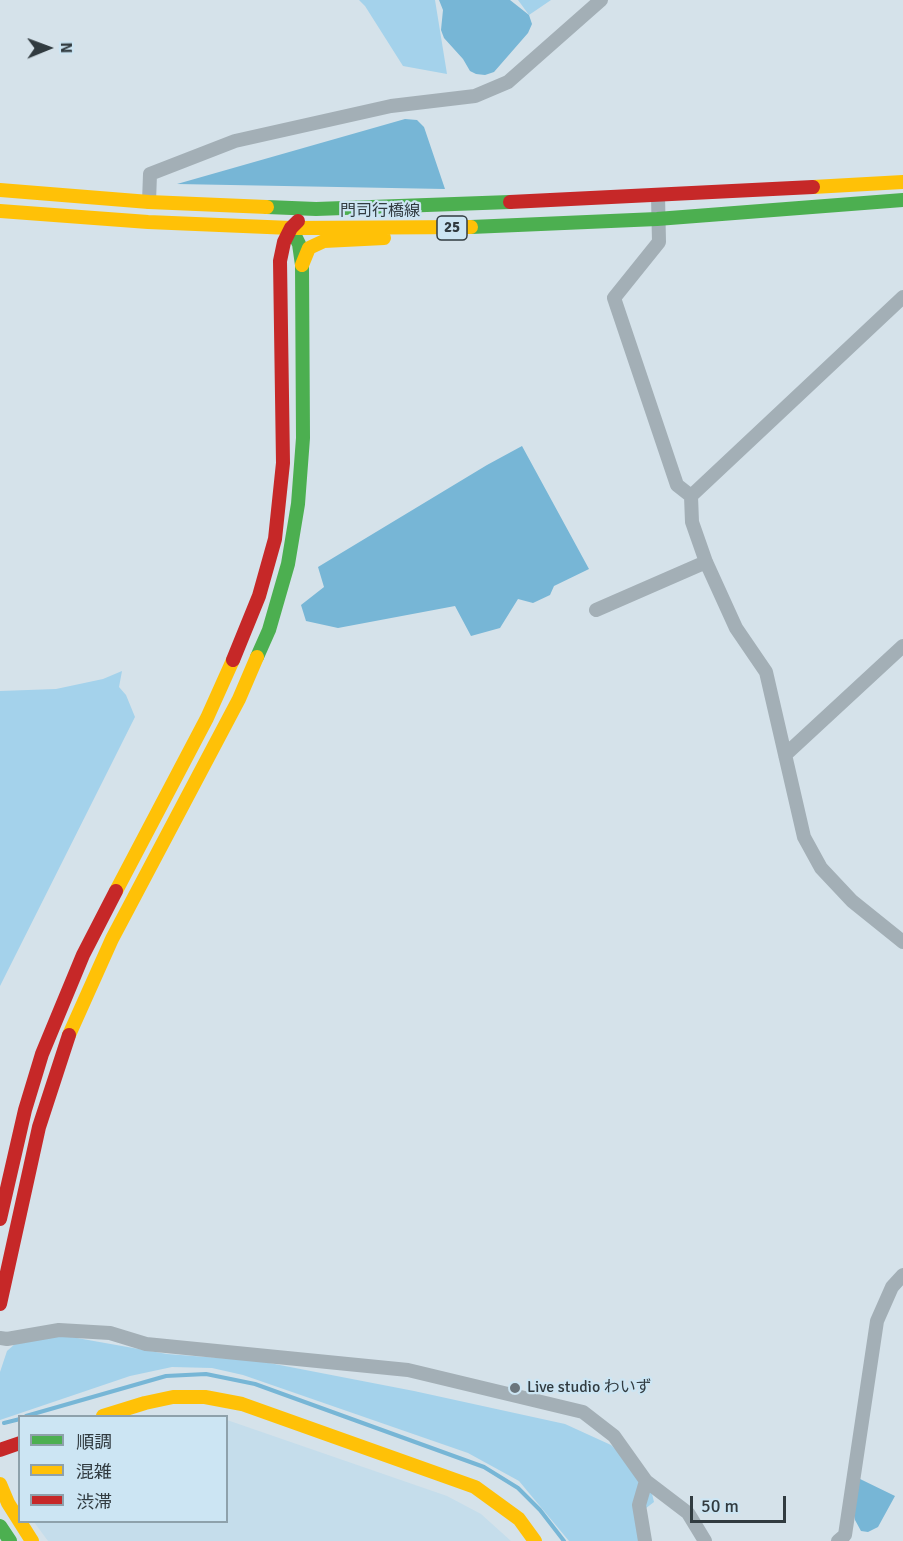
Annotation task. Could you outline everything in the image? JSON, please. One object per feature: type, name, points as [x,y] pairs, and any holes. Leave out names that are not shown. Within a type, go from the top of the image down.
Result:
[{"type":"street","points":[[149,202],[150,174],[235,141],[391,106],[475,96],[508,82],[602,0]]},
{"type":"street","name":"門司行橋線","points":[[0,191],[149,202],[316,209],[658,196],[903,182]]},
{"type":"street","points":[[0,191],[34,202],[274,218],[285,222],[291,228],[299,244],[302,265],[302,465],[294,539],[278,602],[269,630],[239,699],[112,939],[71,1029],[39,1127],[0,1304]]},
{"type":"street","points":[[658,196],[659,242],[614,298],[676,485],[691,496]]},
{"type":"street","name":"門司行橋線","points":[[0,211],[148,222],[291,228],[436,229],[657,219],[903,200]]},
{"type":"street","points":[[0,1219],[25,1110],[58,1012],[83,955],[207,718],[246,632],[259,596],[274,539],[283,463],[280,261],[284,242],[291,228],[302,217],[316,209]]},
{"type":"street","points":[[254,226],[270,234],[275,241],[280,261]]},
{"type":"street","points":[[302,265],[309,248],[324,241],[404,238],[436,229]]},
{"type":"street","points":[[903,297],[691,496],[692,522],[706,562],[736,628],[766,672],[804,837],[821,868],[852,901],[903,942]]},
{"type":"street","points":[[597,610],[706,562]]},
{"type":"street","points":[[785,754],[903,646]]},
{"type":"street","points":[[844,1539],[877,1321],[892,1287],[903,1275]]},
{"type":"street","points":[[0,1338],[7,1339],[59,1330],[110,1333],[146,1344],[408,1370],[583,1412],[614,1436],[646,1480],[688,1513],[705,1541]]},
{"type":"street","points":[[106,1415],[173,1397],[205,1397],[242,1404],[475,1487],[519,1519],[535,1541]]},
{"type":"street","points":[[0,1450],[18,1444]]},
{"type":"street","points":[[645,1541],[639,1505],[646,1480]]},
{"type":"street","points":[[0,1484],[18,1519]]},
{"type":"street","points":[[21,1523],[32,1541]]},
{"type":"street","points":[[0,1526],[9,1541]]},
{"type":"shaded area","points":[[359,0],[435,0],[447,74],[403,66]]},
{"type":"shaded area","points":[[439,0],[510,0],[529,15],[532,24],[528,33],[494,72],[485,75],[476,74],[470,71],[463,59],[444,38],[441,30],[443,10]]},
{"type":"shaded area","points":[[518,0],[551,0],[529,15]]},
{"type":"shaded area","points":[[405,119],[417,120],[424,127],[445,189],[177,184]]},
{"type":"shaded area","points":[[522,446],[589,569],[554,586],[550,595],[533,603],[518,599],[500,628],[471,636],[455,606],[338,628],[306,621],[301,605],[324,587],[318,567]]},
{"type":"shaded area","points":[[122,671],[119,687],[126,695],[135,717],[0,986],[0,691],[56,689],[103,679]]},
{"type":"shaded area","points":[[60,1335],[167,1354],[259,1361],[414,1391],[565,1424],[611,1445],[649,1481],[654,1502],[637,1515],[640,1541],[569,1541],[519,1481],[468,1453],[243,1375],[212,1368],[172,1367],[130,1376],[0,1420],[0,1372],[7,1351],[16,1343]]},
{"type":"shaded area","points":[[228,1420],[447,1496],[481,1514],[511,1541],[48,1541],[35,1523],[228,1523]]},
{"type":"shaded area","points":[[858,1478],[895,1496],[878,1527],[868,1532],[861,1531],[853,1511]]},
{"type":"waterway","points":[[30,1415],[166,1376],[206,1374],[255,1384],[484,1467],[518,1488],[540,1510],[564,1541]]},
{"type":"waterway","points":[[4,1423],[18,1420]]},
{"type":"traffic: fast","points":[[471,227],[657,219],[903,200]]},
{"type":"traffic: fast","points":[[267,207],[316,209],[510,202]]},
{"type":"traffic: fast","points":[[257,657],[269,630],[288,564],[298,504],[303,438],[302,265],[299,244],[291,228]]},
{"type":"traffic: fast","points":[[0,1526],[10,1541]]},
{"type":"traffic: slow","points":[[813,187],[903,182]]},
{"type":"traffic: slow","points":[[0,190],[149,202],[267,207]]},
{"type":"traffic: slow","points":[[0,211],[148,222],[291,228],[471,227]]},
{"type":"traffic: slow","points":[[302,265],[309,248],[324,241],[384,238]]},
{"type":"traffic: slow","points":[[69,1035],[112,939],[239,699],[257,657]]},
{"type":"traffic: slow","points":[[116,891],[207,718],[233,660]]},
{"type":"traffic: slow","points":[[106,1415],[173,1397],[205,1397],[242,1404],[475,1487],[519,1519],[535,1541]]},
{"type":"traffic: slow","points":[[0,1484],[18,1519]]},
{"type":"traffic: slow","points":[[21,1523],[32,1541]]},
{"type":"traffic: jam","points":[[510,202],[813,187]]},
{"type":"traffic: jam","points":[[233,660],[259,596],[275,539],[283,463],[280,261],[284,242],[291,228],[298,221]]},
{"type":"traffic: jam","points":[[0,1219],[25,1110],[42,1054],[83,955],[116,891]]},
{"type":"traffic: jam","points":[[0,1304],[39,1127],[69,1035]]},
{"type":"traffic: jam","points":[[0,1450],[18,1444]]},
{"type":"place","name":"Live studio わいず","points":[[515,1388]]}]
